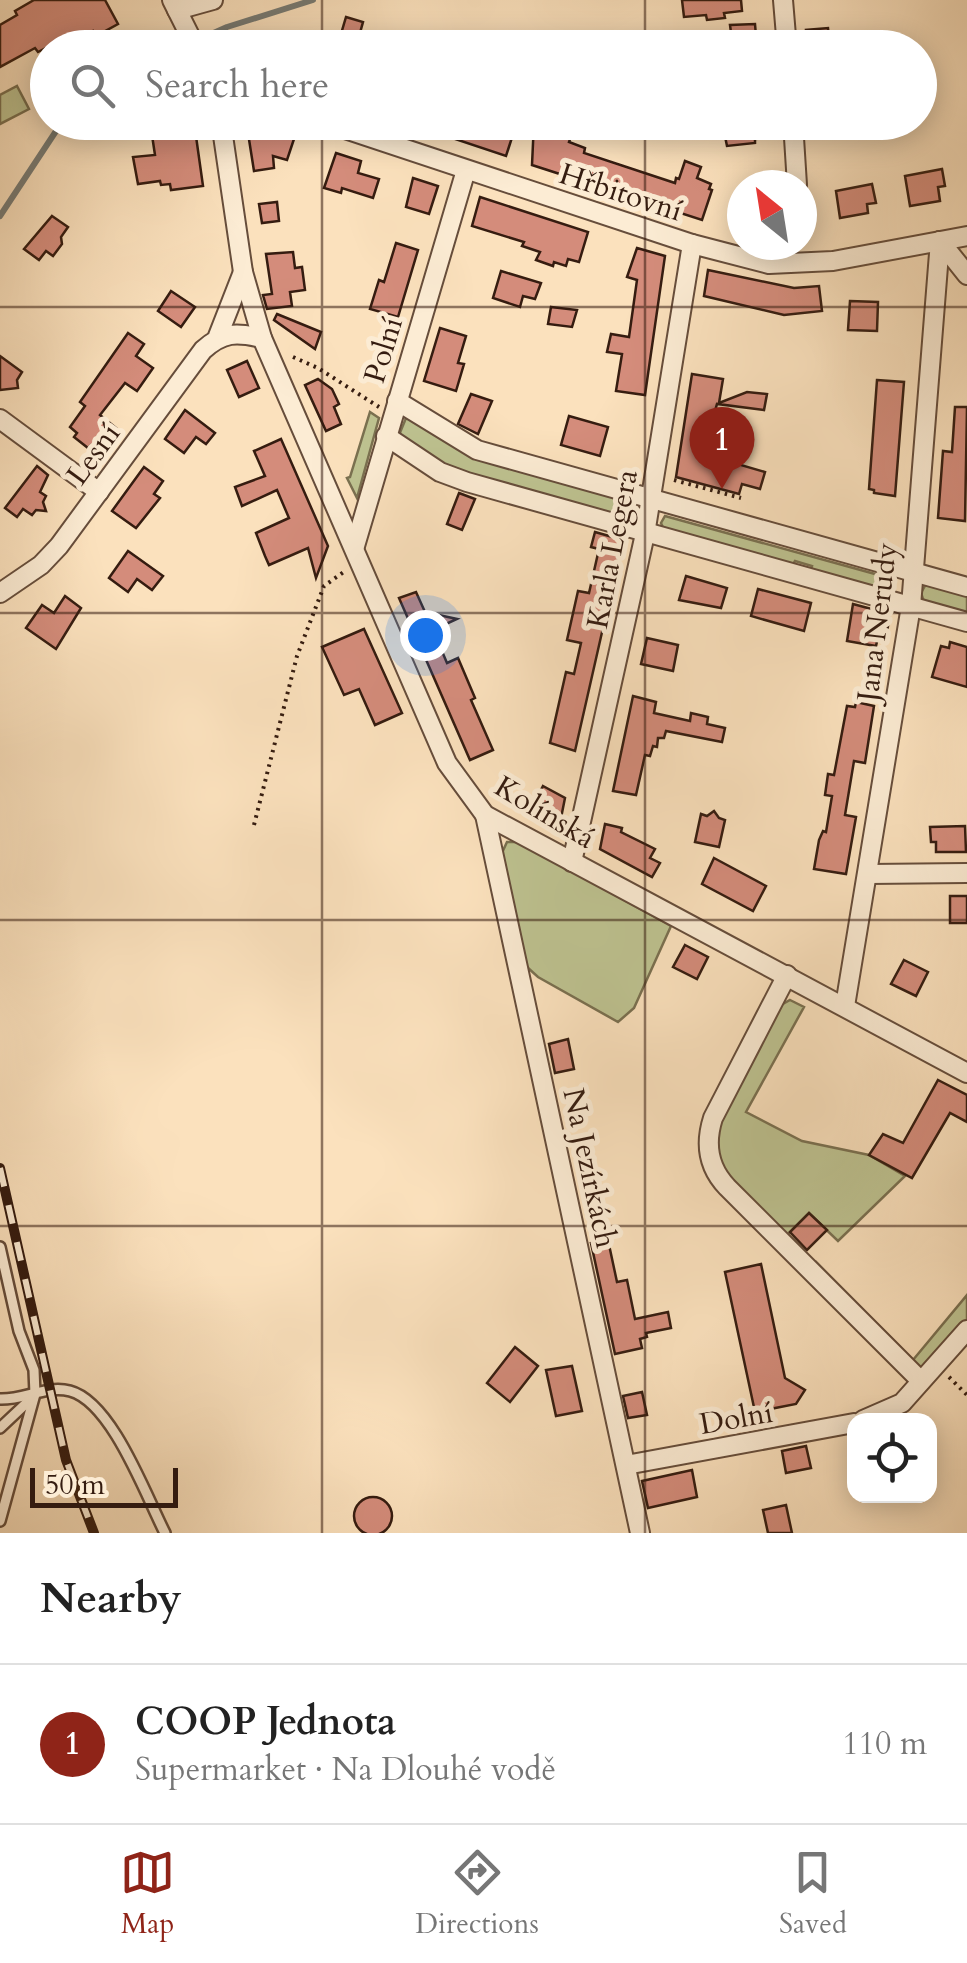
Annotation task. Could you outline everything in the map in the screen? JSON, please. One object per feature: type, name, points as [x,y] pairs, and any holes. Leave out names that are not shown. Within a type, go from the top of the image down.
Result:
[{"type":"street","points":[[178,11],[213,0]]},
{"type":"street","points":[[783,0],[786,30]]},
{"type":"street","name":"Kolínská","points":[[224,140],[244,272],[262,338],[447,763],[485,815],[967,1073]]},
{"type":"street","name":"Hřbitovní","points":[[377,140],[692,244],[770,264],[804,264],[967,236]]},
{"type":"street","points":[[794,140],[797,170]]},
{"type":"street","name":"Polní","points":[[358,555],[386,436],[466,170]]},
{"type":"street","points":[[940,241],[967,275]]},
{"type":"street","name":"Jana Nerudy","points":[[845,1006],[911,606],[940,241]]},
{"type":"street","name":"Karla Legera","points":[[572,862],[645,534],[692,244]]},
{"type":"street","points":[[804,260],[804,264]]},
{"type":"street","name":"Lesní","points":[[0,593],[41,565],[60,546],[203,350],[218,336],[244,272]]},
{"type":"street","points":[[218,336],[232,333],[262,338]]},
{"type":"street","points":[[395,408],[477,450],[967,587]]},
{"type":"street","points":[[0,418],[99,492]]},
{"type":"street","points":[[386,436],[440,472],[466,482],[967,622]]},
{"type":"street","name":"Na Jezírkách","points":[[485,815],[640,1533]]},
{"type":"street","points":[[868,874],[967,873]]},
{"type":"street","points":[[787,975],[713,1118],[708,1135],[712,1167],[726,1187],[921,1382]]},
{"type":"street","points":[[879,1413],[902,1403],[967,1330]]},
{"type":"street","name":"Dolní","points":[[626,1466],[847,1424]]},
{"type":"lane","points":[[0,1246],[19,1331],[34,1370],[36,1394],[0,1521]]},
{"type":"lane","points":[[0,1399],[50,1390],[73,1392],[95,1405],[110,1424],[165,1533]]},
{"type":"lane","points":[[0,1428],[36,1394]]},
{"type":"path","points":[[288,356],[395,408]]},
{"type":"path","points":[[674,480],[741,498]]},
{"type":"path","points":[[254,826],[297,656],[324,586],[358,555]]},
{"type":"path","points":[[936,1364],[967,1395]]},
{"type":"green space","points":[[17,86],[29,109],[0,124],[0,95]]},
{"type":"green space","points":[[370,412],[379,418],[357,498],[347,478]]},
{"type":"green space","points":[[406,418],[636,500],[634,507],[630,506],[630,521],[447,469],[399,435]]},
{"type":"green space","points":[[665,516],[893,579],[890,594],[810,572],[812,566],[795,561],[792,566],[664,530],[661,523]]},
{"type":"green space","points":[[926,584],[967,592],[967,615],[924,602],[921,593]]},
{"type":"green space","points":[[507,842],[519,842],[671,926],[634,1008],[618,1022],[527,967],[501,855]]},
{"type":"green space","points":[[790,1000],[804,1007],[746,1112],[802,1141],[869,1155],[905,1176],[838,1241],[809,1213],[788,1234],[805,1251],[800,1256],[722,1175],[714,1144],[720,1115],[774,1009]]},
{"type":"green space","points":[[816,1262],[913,1360],[967,1295],[967,1321],[920,1372],[812,1268]]},
{"type":"building","points":[[34,0],[105,0],[118,24],[107,30],[30,30],[30,51],[0,67],[0,25],[17,15],[15,11]]},
{"type":"building","points":[[682,0],[741,0],[742,11],[707,20],[706,15],[684,17]]},
{"type":"building","points":[[346,17],[363,22],[361,30],[342,30]]},
{"type":"building","points":[[755,24],[756,30],[731,30],[730,25]]},
{"type":"building","points":[[153,140],[197,140],[203,186],[171,190],[170,184],[161,185],[160,181],[138,184],[133,157],[155,155]]},
{"type":"building","points":[[249,140],[294,140],[287,160],[273,156],[274,168],[254,171]]},
{"type":"building","points":[[458,140],[511,140],[506,156]]},
{"type":"building","points":[[533,140],[570,140],[585,148],[584,153],[675,183],[685,161],[701,167],[697,178],[711,184],[712,190],[702,220],[532,165]]},
{"type":"building","points":[[726,140],[755,140],[755,143],[727,146]]},
{"type":"building","points":[[336,153],[361,161],[358,173],[379,179],[373,198],[342,188],[341,193],[324,188]]},
{"type":"building","points":[[942,169],[945,186],[938,187],[940,201],[910,206],[905,176]]},
{"type":"building","points":[[413,178],[438,186],[429,214],[406,207]]},
{"type":"building","points":[[872,184],[876,203],[867,204],[868,213],[840,218],[836,191]]},
{"type":"building","points":[[480,197],[588,232],[579,262],[568,259],[566,266],[554,262],[553,266],[536,260],[540,252],[522,246],[524,242],[472,226]]},
{"type":"building","points":[[277,202],[279,221],[262,223],[259,204]]},
{"type":"building","points":[[52,216],[68,227],[53,256],[46,251],[39,260],[24,249]]},
{"type":"building","points":[[396,243],[418,250],[398,317],[370,309],[379,280],[384,282]]},
{"type":"building","points":[[637,248],[665,256],[645,395],[616,391],[622,354],[607,352],[611,334],[629,337],[637,280],[627,277]]},
{"type":"building","points":[[293,252],[295,268],[302,267],[305,290],[290,292],[292,306],[267,309],[263,295],[272,294],[266,254]]},
{"type":"building","points":[[708,270],[794,288],[819,286],[822,311],[784,315],[704,296]]},
{"type":"building","points":[[501,271],[541,283],[535,299],[523,296],[520,307],[493,298]]},
{"type":"building","points":[[171,291],[195,307],[181,327],[158,311]]},
{"type":"building","points":[[850,301],[878,302],[877,331],[848,330]]},
{"type":"building","points":[[551,307],[577,310],[572,327],[548,324]]},
{"type":"building","points":[[277,314],[321,332],[315,349],[274,320]]},
{"type":"building","points":[[440,328],[466,336],[458,363],[464,364],[456,391],[424,381]]},
{"type":"building","points":[[128,333],[144,344],[136,356],[153,368],[137,391],[125,383],[100,415],[116,428],[109,438],[113,446],[88,448],[74,437],[77,433],[70,427],[85,406],[80,402]]},
{"type":"building","points":[[0,356],[22,372],[18,388],[0,390]]},
{"type":"building","points":[[247,361],[259,388],[239,397],[227,370]]},
{"type":"building","points":[[692,374],[723,379],[719,403],[747,392],[767,394],[764,410],[717,404],[703,454],[765,472],[760,489],[742,484],[739,494],[676,477]]},
{"type":"building","points":[[318,379],[332,389],[339,404],[334,407],[341,424],[326,431],[305,385]]},
{"type":"building","points":[[877,380],[904,382],[895,496],[869,489]]},
{"type":"building","points":[[471,394],[492,401],[478,434],[458,424]]},
{"type":"building","points":[[955,407],[967,407],[965,521],[938,518],[943,451],[952,452]]},
{"type":"building","points":[[185,410],[215,433],[206,444],[196,437],[184,453],[165,439]]},
{"type":"building","points":[[569,416],[608,427],[600,456],[561,445]]},
{"type":"building","points":[[281,439],[328,546],[316,578],[308,548],[269,565],[265,556],[256,533],[289,518],[277,490],[242,506],[235,487],[265,476],[254,451]]},
{"type":"building","points":[[37,466],[48,475],[40,492],[46,496],[46,511],[36,510],[32,515],[23,509],[17,517],[5,508]]},
{"type":"building","points":[[144,467],[163,481],[154,494],[160,498],[136,528],[112,511]]},
{"type":"building","points":[[459,493],[475,499],[462,530],[447,524]]},
{"type":"building","points":[[595,532],[623,540],[575,751],[550,743],[566,672],[574,674],[581,643],[567,640],[578,591],[589,593],[599,549],[591,547]]},
{"type":"building","points":[[128,551],[163,576],[152,590],[137,579],[128,592],[109,578]]},
{"type":"building","points":[[686,576],[727,588],[721,608],[679,600]]},
{"type":"building","points":[[758,589],[811,603],[804,631],[751,616]]},
{"type":"building","points":[[416,592],[425,612],[457,619],[433,630],[447,663],[458,658],[493,750],[470,760],[399,598]]},
{"type":"building","points":[[65,596],[81,608],[56,649],[26,628],[42,605],[54,613]]},
{"type":"building","points":[[853,604],[890,614],[886,638],[878,637],[876,646],[847,641]]},
{"type":"building","points":[[364,629],[402,713],[375,725],[359,689],[344,695],[322,647]]},
{"type":"building","points":[[647,638],[678,645],[673,671],[641,664]]},
{"type":"building","points":[[950,642],[967,647],[967,687],[932,677],[941,646],[949,648]]},
{"type":"building","points":[[633,696],[656,702],[654,713],[690,721],[691,713],[708,717],[707,724],[725,728],[722,742],[666,731],[650,756],[645,755],[636,795],[613,791]]},
{"type":"building","points":[[856,702],[874,706],[865,763],[854,761],[845,815],[856,817],[846,874],[814,869],[832,796],[825,795],[828,774],[834,775],[847,706],[855,707]]},
{"type":"building","points":[[543,786],[565,798],[559,828],[530,811]]},
{"type":"building","points":[[714,811],[725,820],[719,847],[695,842],[701,814],[707,816]]},
{"type":"building","points":[[605,824],[622,828],[621,832],[655,849],[650,858],[660,863],[652,877],[600,849]]},
{"type":"building","points":[[965,826],[966,852],[936,852],[930,827]]},
{"type":"building","points":[[714,858],[766,886],[753,911],[702,884]]},
{"type":"building","points":[[950,896],[967,896],[967,923],[950,923]]},
{"type":"building","points":[[685,945],[708,957],[697,979],[673,967]]},
{"type":"building","points":[[904,960],[928,972],[916,996],[891,984]]},
{"type":"building","points":[[568,1039],[574,1069],[555,1073],[549,1044]]},
{"type":"building","points":[[938,1080],[967,1095],[967,1122],[950,1113],[912,1178],[869,1155],[883,1134],[903,1143]]},
{"type":"building","points":[[809,1213],[827,1230],[807,1250],[790,1232]]},
{"type":"building","points":[[608,1240],[617,1282],[627,1280],[635,1319],[668,1312],[671,1328],[646,1333],[647,1337],[640,1339],[642,1348],[615,1354],[591,1243]]},
{"type":"building","points":[[761,1264],[785,1378],[805,1390],[796,1404],[755,1412],[725,1272]]},
{"type":"building","points":[[515,1347],[538,1366],[510,1402],[487,1383]]},
{"type":"building","points":[[572,1366],[582,1411],[556,1416],[546,1370]]},
{"type":"building","points":[[642,1392],[647,1415],[628,1418],[623,1396]]},
{"type":"building","points":[[806,1446],[811,1468],[786,1473],[782,1451]]},
{"type":"building","points":[[692,1470],[697,1497],[648,1508],[642,1481]]},
{"type":"building","points":[[366,1499],[380,1499],[390,1509],[390,1523],[380,1533],[366,1533],[356,1523],[356,1509]]},
{"type":"building","points":[[786,1505],[792,1533],[768,1533],[763,1510]]},
{"type":"waterway","points":[[220,30],[313,0]]},
{"type":"waterway","points":[[0,216],[50,140]]},
{"type":"railway","points":[[0,1168],[66,1460],[94,1533]]},
{"type":"place","name":"COOP Jednota","points":[[722,489]]}]
